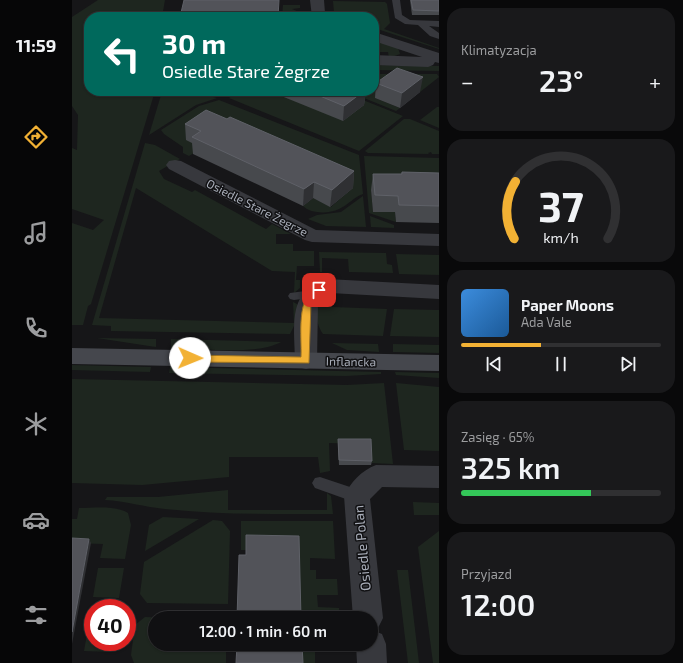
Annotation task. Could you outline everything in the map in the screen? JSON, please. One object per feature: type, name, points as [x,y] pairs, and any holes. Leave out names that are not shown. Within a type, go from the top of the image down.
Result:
[{"type":"street","points":[[317,0],[318,12]]},
{"type":"street","points":[[379,38],[439,58]]},
{"type":"street","points":[[379,60],[439,62]]},
{"type":"street","name":"Osiedle Stare Żegrze","points":[[175,165],[312,236],[439,240]]},
{"type":"street","points":[[306,361],[307,303],[303,295],[327,286],[439,292]]},
{"type":"street","name":"Inflancka","points":[[72,356],[439,363]]},
{"type":"street","name":"Osiedle Polan","points":[[367,611],[357,496],[376,476],[439,477]]},
{"type":"street","points":[[371,651],[372,663]]},
{"type":"lane","points":[[396,0],[398,16],[408,22],[439,24]]},
{"type":"lane","points":[[422,23],[433,34],[439,36]]},
{"type":"lane","points":[[320,483],[357,496]]},
{"type":"shaded area","points":[[98,0],[165,0],[163,12],[84,12],[84,96],[153,96],[91,304],[88,306],[83,325],[72,325],[72,223],[93,230],[104,220],[72,209],[72,148],[77,150],[78,115],[72,106],[72,17]]},
{"type":"shaded area","points":[[333,1],[385,2],[387,4],[390,23],[384,29],[439,49],[379,30],[379,12],[334,12]]},
{"type":"shaded area","points":[[283,5],[300,5],[300,8],[292,9],[299,12],[282,12]]},
{"type":"shaded area","points":[[379,41],[398,48],[400,54],[389,58],[388,52],[379,52]]},
{"type":"shaded area","points":[[379,65],[439,66],[439,71],[379,70]]},
{"type":"shaded area","points":[[379,74],[437,74],[439,77],[420,92],[395,83],[379,95]]},
{"type":"shaded area","points":[[161,96],[217,98],[196,105],[149,135]]},
{"type":"shaded area","points":[[232,96],[333,96],[358,98],[403,116],[359,151],[229,98]]},
{"type":"shaded area","points":[[359,96],[378,96],[375,98],[400,108],[396,111]]},
{"type":"shaded area","points":[[219,100],[359,155],[363,194],[335,211],[311,211],[303,206],[313,198],[331,207],[350,190],[202,148],[189,156],[183,153],[183,147],[164,134],[161,130],[199,106]]},
{"type":"shaded area","points":[[439,107],[439,128],[420,120]]},
{"type":"shaded area","points":[[404,119],[410,119],[439,131],[439,154],[432,154],[431,152],[428,153],[429,154],[368,153],[365,151]]},
{"type":"shaded area","points":[[145,143],[155,145],[180,159],[159,171],[164,179],[192,192],[195,190],[266,229],[272,224],[291,234],[276,234],[276,244],[293,244],[293,251],[314,251],[314,266],[297,266],[296,280],[300,280],[300,288],[294,293],[295,272],[272,271],[136,188],[99,318],[294,323],[293,302],[297,304],[298,318],[290,334],[111,331],[111,326],[92,325]]},
{"type":"shaded area","points":[[364,156],[439,158],[439,189],[371,190],[373,212],[395,212],[396,222],[369,213]]},
{"type":"shaded area","points":[[363,196],[366,227],[326,226],[308,219],[317,215],[341,212]]},
{"type":"shaded area","points":[[370,216],[394,225],[394,228],[371,227]]},
{"type":"shaded area","points":[[319,252],[386,253],[387,264],[392,265],[393,273],[349,272],[348,259],[322,258],[322,272],[320,272]]},
{"type":"shaded area","points":[[396,254],[439,255],[439,275],[399,274]]},
{"type":"shaded area","points":[[332,296],[332,307],[387,309],[383,336],[323,334],[318,323],[318,306],[326,298]]},
{"type":"shaded area","points":[[394,309],[439,310],[439,337],[390,336]]},
{"type":"shaded area","points":[[97,338],[156,339],[156,347],[149,346]]},
{"type":"shaded area","points":[[171,339],[281,342],[257,349],[228,350],[171,348]]},
{"type":"shaded area","points":[[332,343],[378,344],[379,352],[347,350]]},
{"type":"shaded area","points":[[393,344],[439,345],[439,353],[393,352]]},
{"type":"shaded area","points":[[72,365],[151,367],[150,372],[72,370]]},
{"type":"shaded area","points":[[170,367],[381,372],[381,374],[346,376],[169,373]]},
{"type":"shaded area","points":[[395,372],[439,373],[439,378],[396,375]]},
{"type":"shaded area","points":[[72,379],[347,385],[384,383],[393,464],[372,463],[370,444],[329,443],[330,471],[320,473],[318,457],[229,457],[229,477],[142,485],[72,483]]},
{"type":"shaded area","points":[[396,383],[439,387],[439,451],[404,450]]},
{"type":"shaded area","points":[[228,490],[228,510],[327,510],[327,493],[331,496],[333,514],[249,514],[207,512],[165,509],[105,500],[107,497],[158,497]]},
{"type":"shaded area","points":[[413,502],[439,503],[439,515],[414,515]]},
{"type":"shaded area","points":[[79,508],[111,508],[123,510],[128,513],[131,525],[125,559],[100,558],[103,544],[72,543],[72,519],[77,519]]},
{"type":"shaded area","points":[[163,517],[199,519],[145,551],[149,525]]},
{"type":"shaded area","points":[[213,520],[222,521],[230,531],[228,604],[147,603],[140,594],[144,562]]},
{"type":"shaded area","points":[[241,521],[333,521],[335,559],[310,558],[310,570],[316,570],[316,579],[337,579],[338,595],[317,595],[318,607],[339,608],[339,611],[294,611],[246,550],[241,550]]},
{"type":"shaded area","points":[[439,531],[439,663],[433,663],[418,547]]},
{"type":"shaded area","points":[[98,568],[124,568],[119,598],[93,597]]},
{"type":"shaded area","points":[[397,570],[408,570],[419,663],[408,663]]},
{"type":"shaded area","points":[[145,617],[148,617],[148,651],[226,651],[226,663],[134,663],[131,655],[132,651],[136,651],[136,624]]},
{"type":"shaded area","points":[[84,651],[111,651],[111,652]]},
{"type":"shaded area","points":[[301,651],[315,651],[315,663],[301,663]]},
{"type":"building","points":[[184,0],[279,0],[278,12],[181,12]]},
{"type":"building","points":[[411,0],[439,0],[439,11],[413,10]]},
{"type":"building","points":[[397,68],[423,77],[402,93],[379,84],[379,81]]},
{"type":"building","points":[[320,96],[357,96],[344,106]]},
{"type":"building","points":[[206,110],[227,119],[230,117],[354,171],[332,190],[314,182],[304,189],[192,137],[201,131],[185,124]]},
{"type":"building","points":[[402,172],[439,173],[439,206],[399,205],[398,196],[375,195],[373,174],[402,174]]},
{"type":"building","points":[[338,439],[371,439],[372,461],[339,460]]},
{"type":"building","points":[[246,535],[299,536],[301,611],[237,611],[239,555],[246,555]]},
{"type":"building","points":[[72,538],[89,539],[72,632]]},
{"type":"building","points":[[237,651],[302,651],[303,663],[236,663]]},
{"type":"route","points":[[190,358],[306,361],[307,303],[313,294],[319,290]]}]
